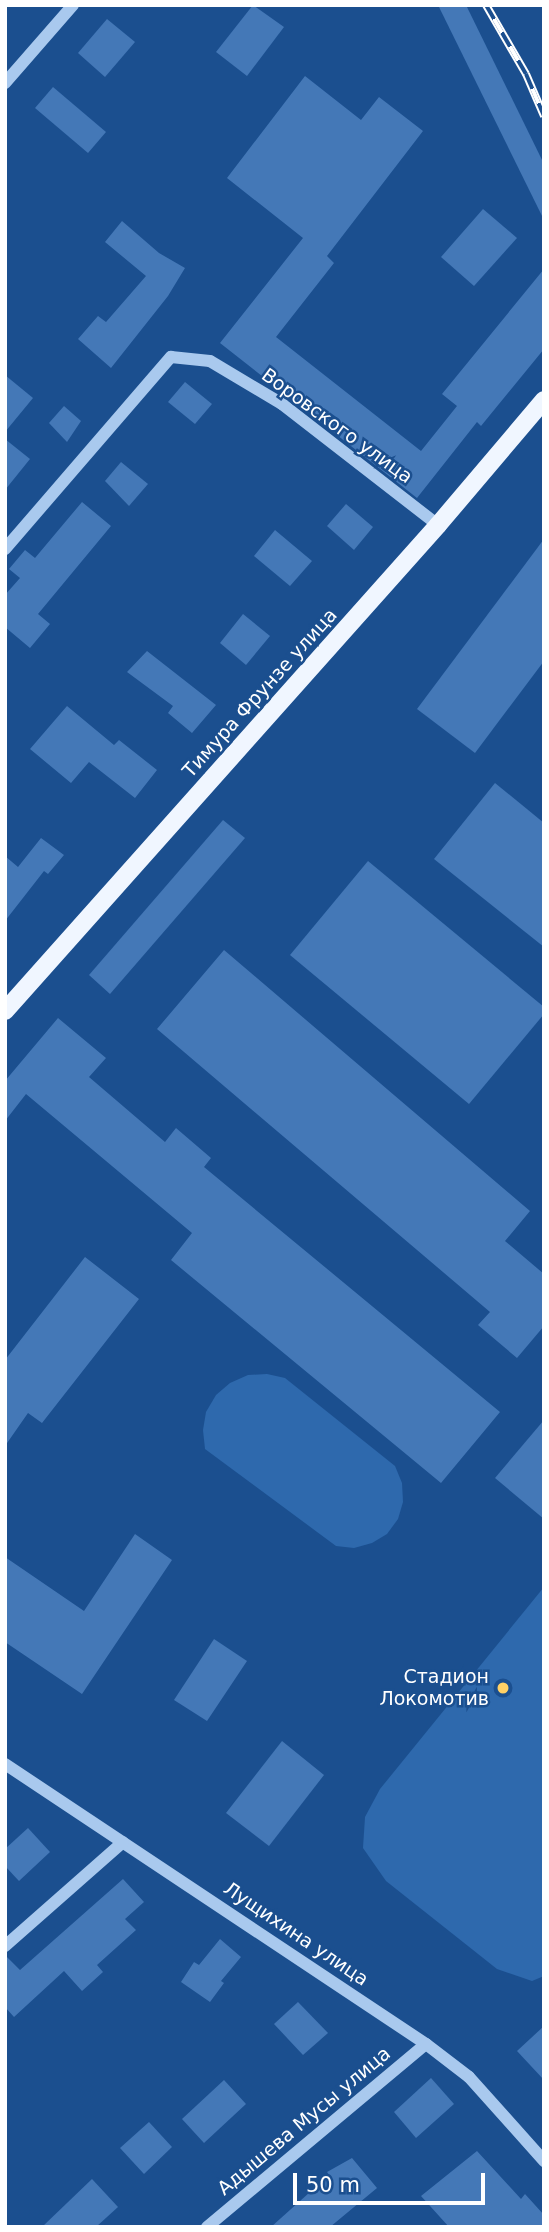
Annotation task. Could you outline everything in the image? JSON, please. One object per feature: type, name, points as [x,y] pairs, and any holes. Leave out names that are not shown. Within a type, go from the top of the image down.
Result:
[{"type":"main road","name":"Тимура Фрунзе улица","points":[[5,1011],[438,524],[544,400]]},
{"type":"street","points":[[5,83],[73,5]]},
{"type":"street","name":"Воровского улица","points":[[5,549],[171,357],[210,361],[282,404],[438,524]]},
{"type":"street","name":"Лущихина улица","points":[[5,1764],[426,2044],[469,2077],[544,2161]]},
{"type":"street","points":[[5,1946],[124,1842]]},
{"type":"street","name":"Адышева Мусы улица","points":[[217,2224],[426,2044]]},
{"type":"shaded area","points":[[267,1374],[285,1378],[395,1466],[402,1483],[403,1502],[398,1519],[387,1534],[372,1543],[354,1548],[336,1546],[205,1449],[203,1430],[206,1412],[216,1395],[230,1383],[248,1375]]},
{"type":"shaded area","name":"Стадион Локомотив","points":[[544,1587],[544,1976],[532,1981],[497,1969],[386,1881],[363,1848],[365,1817],[380,1789]]},
{"type":"building","points":[[253,5],[284,27],[247,76],[216,52]]},
{"type":"building","points":[[438,5],[466,5],[544,164],[544,220]]},
{"type":"building","points":[[107,19],[135,42],[105,77],[78,53]]},
{"type":"building","points":[[305,76],[361,120],[379,97],[423,131],[327,256],[334,263],[276,337],[421,451],[457,406],[442,394],[544,269],[544,349],[481,426],[477,422],[417,498],[220,343],[303,238],[227,178]]},
{"type":"building","points":[[53,87],[106,132],[88,153],[35,108]]},
{"type":"building","points":[[483,209],[517,238],[474,286],[441,257]]},
{"type":"building","points":[[122,221],[159,253],[185,268],[168,296],[111,368],[78,339],[98,316],[106,322],[146,276],[105,242]]},
{"type":"building","points":[[5,375],[33,398],[5,432]]},
{"type":"building","points":[[185,382],[212,404],[195,424],[168,402]]},
{"type":"building","points":[[64,406],[81,421],[67,442],[49,423]]},
{"type":"building","points":[[5,439],[30,459],[5,490]]},
{"type":"building","points":[[121,462],[148,484],[129,506],[105,481]]},
{"type":"building","points":[[82,502],[111,526],[38,614],[50,624],[30,648],[5,627],[5,595],[20,578],[9,569],[25,550],[35,558]]},
{"type":"building","points":[[346,504],[373,527],[354,550],[327,526]]},
{"type":"building","points":[[275,530],[312,561],[290,586],[254,556]]},
{"type":"building","points":[[544,539],[544,661],[475,753],[417,709]]},
{"type":"building","points":[[243,614],[270,636],[246,665],[220,643]]},
{"type":"building","points":[[147,651],[216,705],[192,733],[168,713],[173,706],[127,672]]},
{"type":"building","points":[[67,706],[114,745],[119,740],[157,770],[135,798],[89,762],[71,783],[30,749]]},
{"type":"building","points":[[495,783],[544,823],[544,947],[434,859]]},
{"type":"building","points":[[223,820],[245,838],[110,994],[89,975]]},
{"type":"building","points":[[41,838],[64,855],[48,874],[44,871],[5,921],[5,856],[18,867]]},
{"type":"building","points":[[368,861],[544,1007],[544,1014],[469,1104],[290,955]]},
{"type":"building","points":[[224,950],[530,1211],[505,1241],[544,1274],[544,1326],[517,1358],[478,1325],[490,1312],[157,1029]]},
{"type":"building","points":[[58,1018],[106,1058],[89,1077],[165,1142],[176,1128],[211,1158],[204,1167],[500,1412],[441,1483],[171,1260],[192,1233],[26,1094],[5,1121],[5,1081]]},
{"type":"building","points":[[85,1257],[139,1299],[42,1423],[28,1413],[5,1446],[5,1360]]},
{"type":"building","points":[[544,1420],[544,1519],[495,1478]]},
{"type":"building","points":[[135,1534],[172,1560],[82,1694],[5,1642],[5,1557],[84,1611]]},
{"type":"building","points":[[214,1639],[247,1661],[207,1721],[174,1700]]},
{"type":"building","points":[[282,1741],[324,1775],[269,1846],[226,1813]]},
{"type":"building","points":[[28,1828],[50,1852],[19,1881],[5,1866],[5,1849]]},
{"type":"building","points":[[123,1879],[144,1902],[125,1919],[136,1930],[97,1965],[103,1972],[82,1991],[64,1971],[14,2017],[5,2007],[5,1955],[20,1970]]},
{"type":"building","points":[[220,1939],[241,1957],[221,1981],[224,1983],[210,2002],[181,1982],[194,1962],[199,1965]]},
{"type":"building","points":[[298,2002],[328,2033],[303,2055],[274,2024]]},
{"type":"building","points":[[544,2026],[544,2080],[517,2051]]},
{"type":"building","points":[[431,2078],[454,2104],[416,2138],[394,2112]]},
{"type":"building","points":[[224,2080],[246,2104],[204,2143],[182,2119]]},
{"type":"building","points":[[149,2122],[172,2147],[144,2174],[120,2148]]},
{"type":"building","points":[[477,2151],[521,2199],[525,2194],[544,2215],[544,2227],[449,2227],[421,2196]]},
{"type":"building","points":[[352,2158],[377,2188],[330,2227],[271,2227],[329,2175],[327,2172]]},
{"type":"building","points":[[92,2179],[118,2207],[96,2227],[42,2227]]},
{"type":"railway","points":[[486,5],[526,74],[544,116]]},
{"type":"place","name":"Стадион Локомотив","points":[[503,1688]]}]
